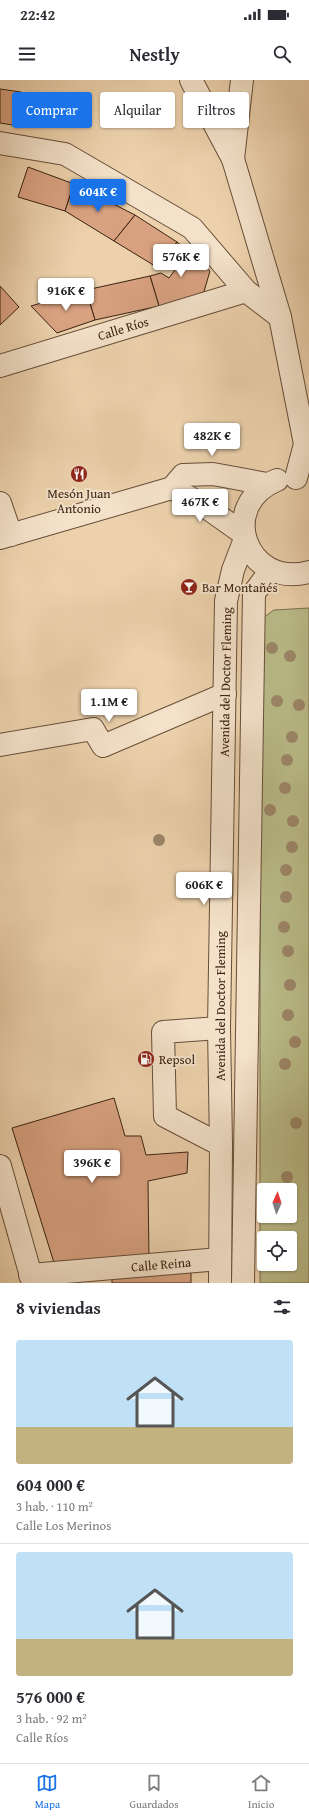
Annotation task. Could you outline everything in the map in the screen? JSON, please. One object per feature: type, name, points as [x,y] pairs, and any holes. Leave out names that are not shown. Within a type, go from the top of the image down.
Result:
[{"type":"street","points":[[0,503],[6,536],[172,488],[183,475],[213,474],[267,484],[281,478],[306,480],[304,420],[280,317],[233,159],[191,80]]},
{"type":"street","points":[[233,159],[242,80]]},
{"type":"street","points":[[0,143],[65,154],[192,228],[246,290],[280,317]]},
{"type":"street","name":"Calle Ríos","points":[[0,366],[246,290]]},
{"type":"street","name":"Avenida del Doctor Fleming","points":[[220,1283],[221,1145],[219,1028],[226,601],[233,570],[244,537],[244,522],[248,506],[256,494],[267,484]]},
{"type":"street","points":[[172,488],[203,505],[244,537],[255,557],[271,570],[284,574],[298,575],[309,572]]},
{"type":"street","name":"Avenida del Doctor Fleming","points":[[243,1283],[254,594],[271,570]]},
{"type":"street","points":[[0,745],[93,728],[103,746],[225,694]]},
{"type":"street","points":[[219,1028],[164,1032],[165,1116],[221,1145]]},
{"type":"street","points":[[0,1166],[32,1281]]},
{"type":"street","name":"Calle Reina","points":[[32,1281],[220,1259]]},
{"type":"green space","points":[[309,608],[309,1283],[260,1283],[260,1271],[297,1271],[297,1231],[260,1231],[260,1223],[297,1223],[297,1183],[260,1183],[260,630],[264,617],[274,610]]},
{"type":"building","points":[[0,89],[21,92],[12,92],[12,125],[0,123]]},
{"type":"building","points":[[28,167],[74,184],[65,211],[18,197]]},
{"type":"building","points":[[74,184],[135,215],[114,241],[65,211]]},
{"type":"building","points":[[135,215],[177,242],[164,261],[155,266],[114,241]]},
{"type":"building","points":[[177,242],[210,271],[203,295],[159,306],[150,276],[161,273],[169,278],[175,270],[164,261]]},
{"type":"building","points":[[150,276],[159,306],[95,320],[86,290]]},
{"type":"building","points":[[0,286],[19,307],[0,325]]},
{"type":"building","points":[[86,290],[95,320],[57,333],[31,306]]},
{"type":"building","points":[[114,1098],[125,1136],[141,1136],[146,1155],[188,1152],[187,1173],[148,1181],[149,1260],[55,1266],[12,1128]]},
{"type":"building","points":[[191,1272],[191,1283],[112,1283],[112,1278]]},
{"type":"place","name":"Mesón Juan Antonio","points":[[79,474]]},
{"type":"place","name":"Bar Montañés","points":[[189,587]]},
{"type":"place","name":"Repsol","points":[[146,1059]]}]
